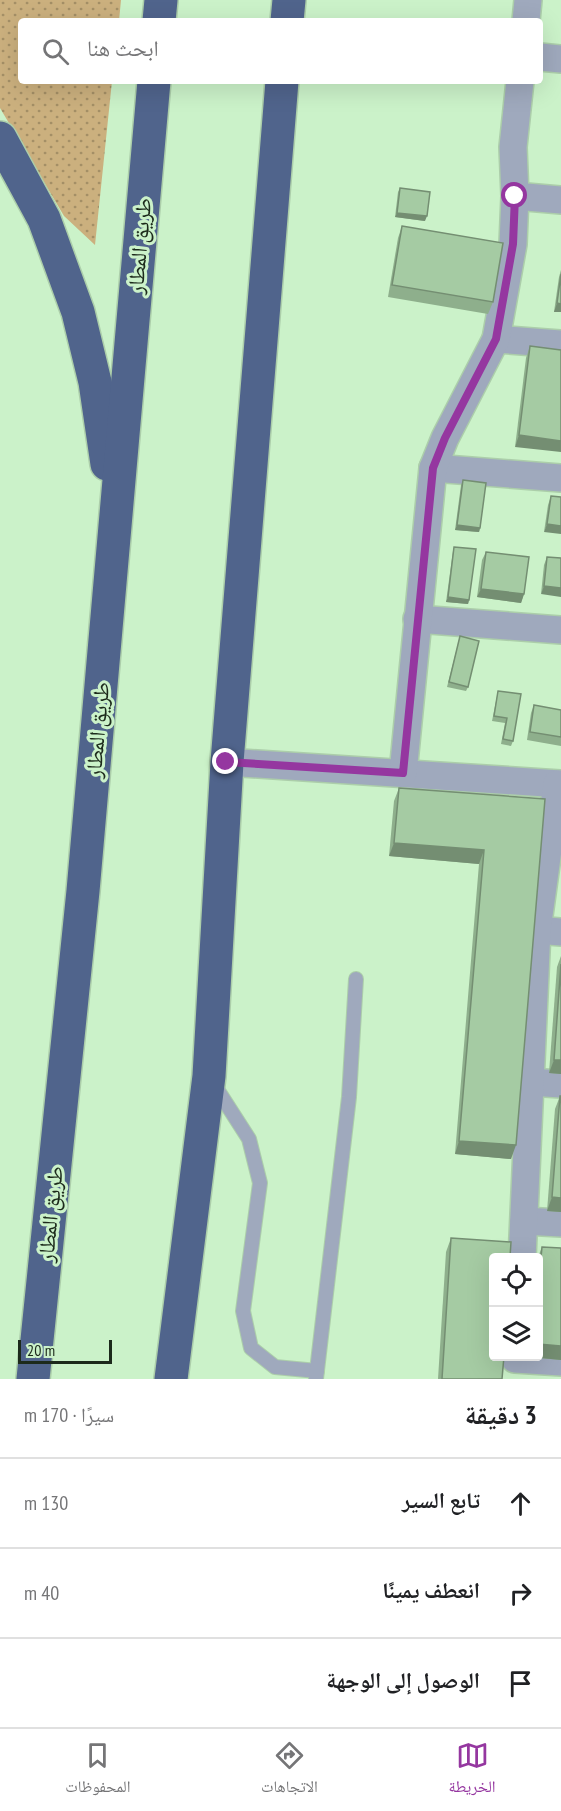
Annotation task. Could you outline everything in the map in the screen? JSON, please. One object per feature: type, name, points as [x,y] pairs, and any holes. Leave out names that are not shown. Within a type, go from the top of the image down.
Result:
[{"type":"highway","points":[[159,18],[161,0]]},
{"type":"highway","points":[[287,18],[289,0]]},
{"type":"highway","name":"طريق المطار","points":[[33,1379],[82,891],[154,84]]},
{"type":"highway","points":[[171,1379],[209,1076],[226,762],[282,84]]},
{"type":"highway","points":[[0,138],[44,219],[78,312],[95,382],[115,519]]},
{"type":"street","points":[[526,18],[528,0]]},
{"type":"street","points":[[543,57],[561,58]]},
{"type":"street","points":[[403,773],[433,468],[445,438],[496,339],[513,244],[515,196],[513,147],[520,84]]},
{"type":"street","points":[[515,196],[561,200]]},
{"type":"street","points":[[496,339],[561,344]]},
{"type":"street","points":[[433,468],[561,478]]},
{"type":"street","points":[[417,619],[561,630]]},
{"type":"street","points":[[226,762],[559,784],[549,931],[530,1082],[522,1253]]},
{"type":"street","points":[[530,1082],[561,1084]]},
{"type":"street","points":[[524,1221],[561,1223]]},
{"type":"street","points":[[514,1365],[561,1362]]},
{"type":"lane","points":[[209,1076],[249,1139],[260,1183],[243,1311],[251,1348],[275,1367],[317,1375],[349,1097],[356,979]]},
{"type":"shaded area","points":[[0,0],[121,0],[119,18],[18,18],[18,84],[112,84],[95,245],[64,216],[0,108]]},
{"type":"building","points":[[400,188],[430,192],[427,216],[397,213]]},
{"type":"building","points":[[402,226],[503,243],[493,302],[392,285]]},
{"type":"building","points":[[561,274],[561,304],[557,303]]},
{"type":"building","points":[[530,346],[561,350],[561,441],[519,435]]},
{"type":"building","points":[[463,480],[486,483],[480,528],[457,525]]},
{"type":"building","points":[[551,496],[561,497],[561,526],[547,524]]},
{"type":"building","points":[[454,547],[476,549],[469,600],[448,597]]},
{"type":"building","points":[[486,552],[529,557],[524,594],[481,589]]},
{"type":"building","points":[[547,557],[561,558],[561,588],[544,586]]},
{"type":"building","points":[[460,636],[479,641],[468,687],[449,682]]},
{"type":"building","points":[[498,691],[521,694],[513,741],[503,739],[507,718],[494,716]]},
{"type":"building","points":[[534,705],[561,710],[561,737],[530,732]]},
{"type":"building","points":[[399,788],[545,799],[516,1145],[459,1141],[484,850],[394,843]]},
{"type":"building","points":[[561,964],[561,1060],[554,1060]]},
{"type":"building","points":[[561,1096],[561,1198],[552,1197]]},
{"type":"building","points":[[451,1238],[511,1242],[510,1253],[489,1253],[489,1361],[504,1361],[502,1379],[442,1379]]},
{"type":"building","points":[[542,1247],[561,1248],[561,1346],[543,1344]]},
{"type":"route","points":[[226,762],[403,773],[428,499],[433,468],[445,438],[496,339],[513,244],[515,196]]}]
